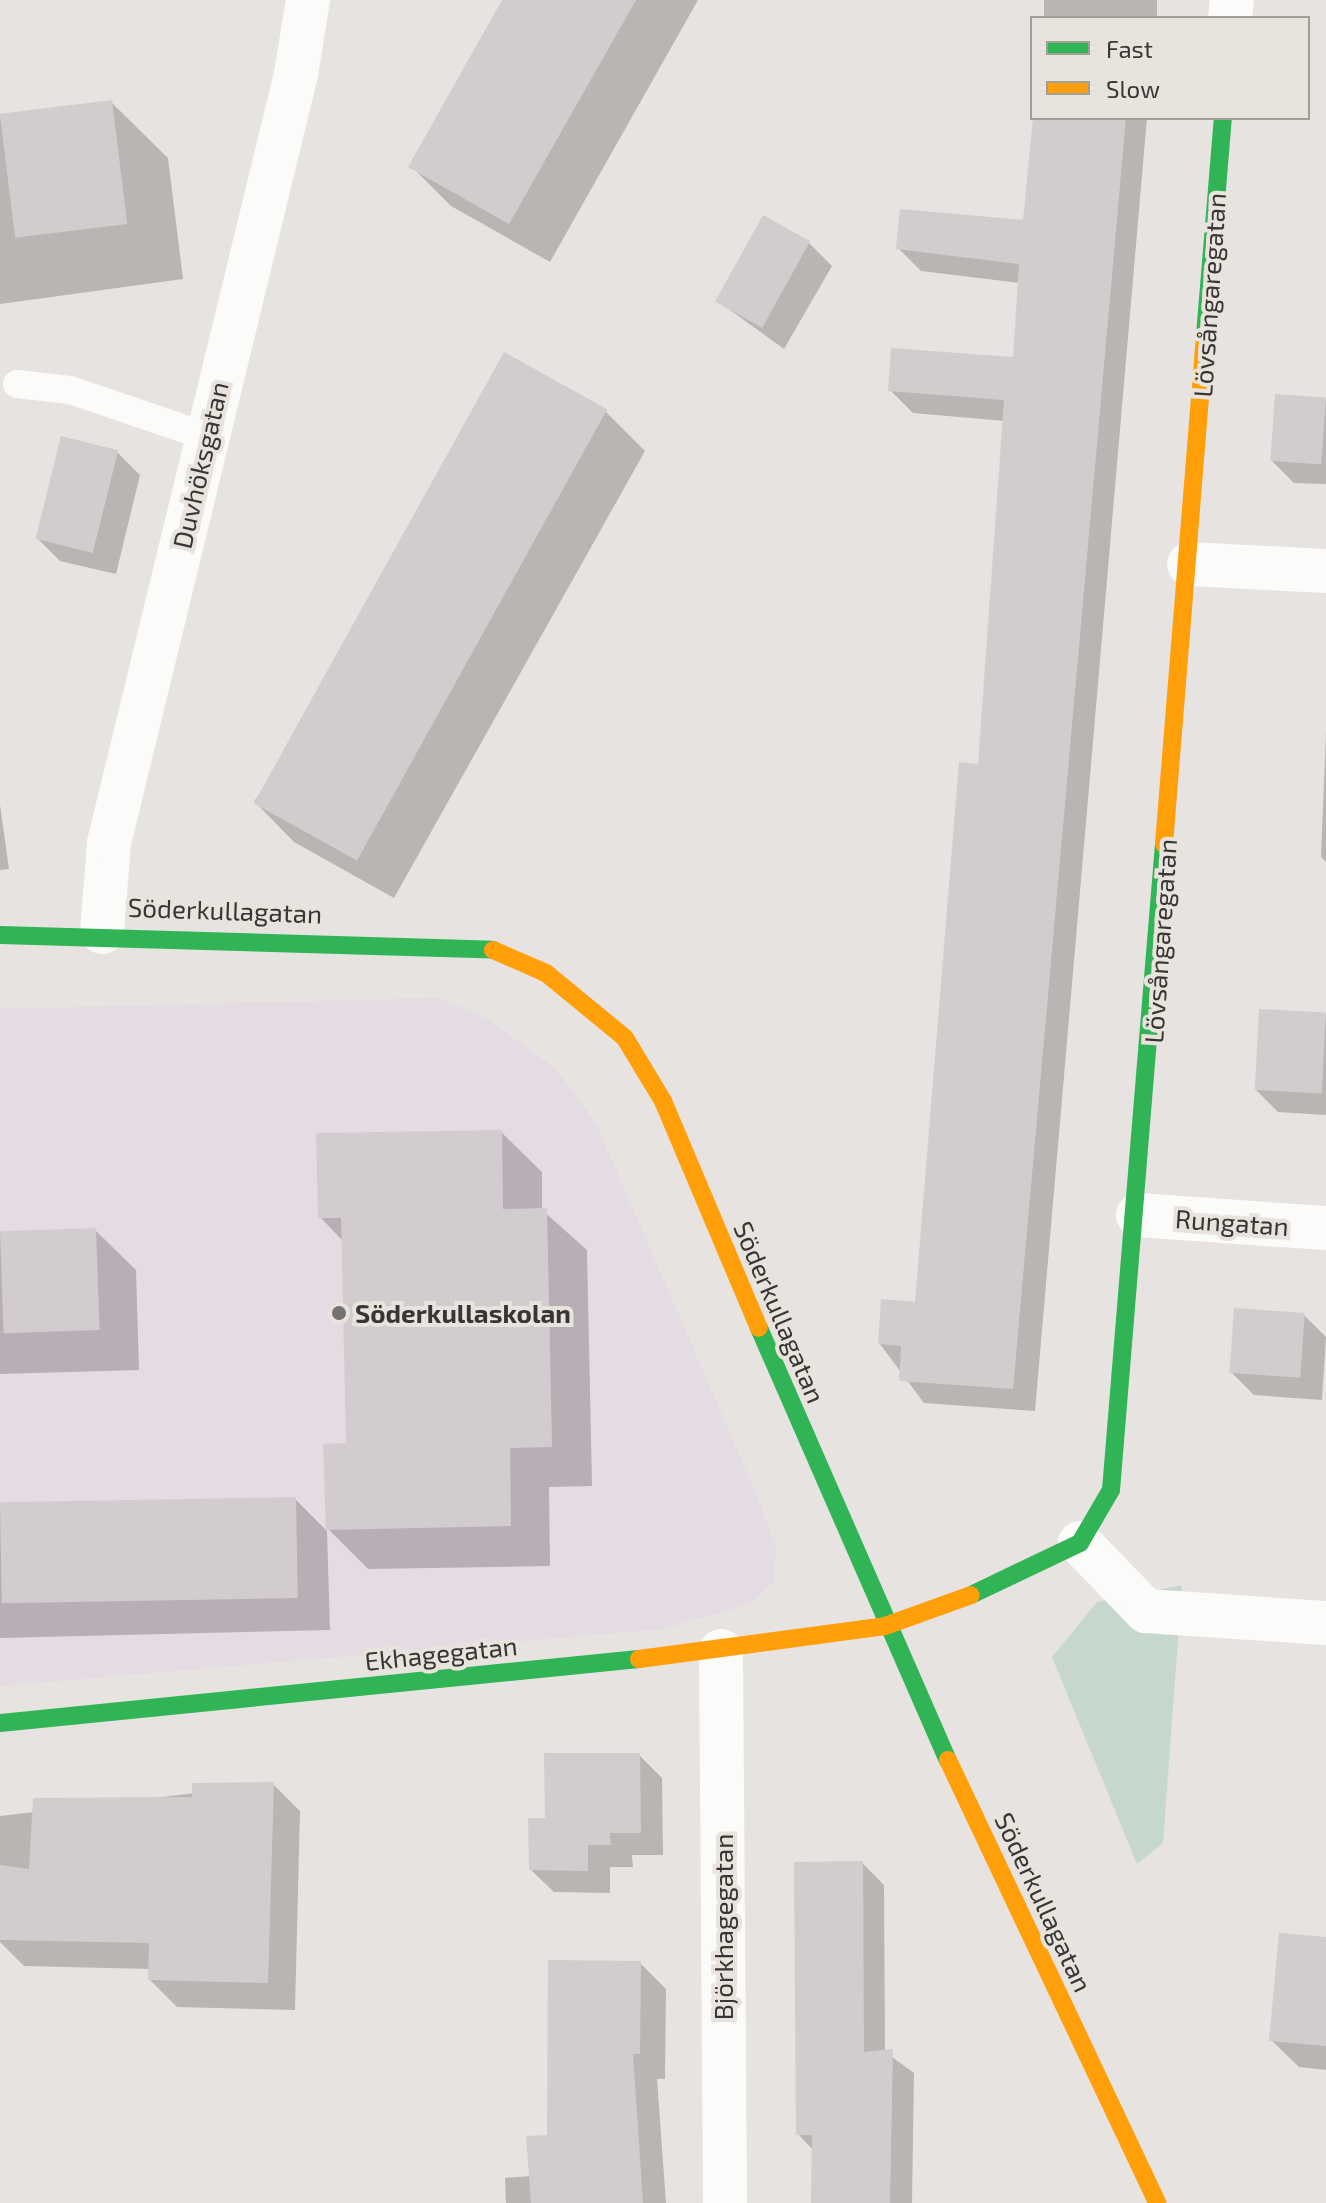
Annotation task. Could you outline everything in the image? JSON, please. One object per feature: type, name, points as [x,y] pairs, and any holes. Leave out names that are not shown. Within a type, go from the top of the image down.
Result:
[{"type":"street","name":"Duvhöksgatan","points":[[102,932],[109,843],[296,74],[308,0]]},
{"type":"street","name":"Lövsångaregatan","points":[[1080,1543],[1111,1490],[1138,1215],[1223,120]]},
{"type":"street","points":[[1189,564],[1326,571]]},
{"type":"street","name":"Söderkullagatan","points":[[0,935],[102,932],[479,944],[546,973],[583,998],[625,1038],[663,1101],[885,1626],[1157,2203]]},
{"type":"street","name":"Rungatan","points":[[1138,1215],[1326,1228]]},
{"type":"street","points":[[885,1626],[988,1589],[1080,1543],[1146,1611],[1326,1623]]},
{"type":"street","name":"Ekhagegatan","points":[[0,1723],[721,1651],[885,1626]]},
{"type":"street","name":"Björkhagegatan","points":[[721,1651],[725,2203]]},
{"type":"lane","points":[[17,384],[70,390],[206,436]]},
{"type":"shaded area","name":"Söderkullaskolan","points":[[439,998],[486,1018],[556,1069],[596,1123],[760,1503],[776,1549],[773,1582],[750,1604],[663,1629],[0,1686],[0,1009]]},
{"type":"green space","points":[[1182,1585],[1163,1843],[1137,1864],[1052,1657],[1097,1602]]},
{"type":"building","points":[[502,0],[636,0],[509,224],[408,167]]},
{"type":"building","points":[[112,100],[127,224],[15,238],[0,114]]},
{"type":"building","points":[[1033,120],[1126,120],[1013,1389],[899,1381],[901,1346],[878,1344],[881,1299],[915,1302],[959,762],[978,764],[1004,400],[888,391],[891,348],[1013,357],[1019,264],[896,249],[900,209],[1023,220]]},
{"type":"building","points":[[763,215],[810,241],[762,328],[715,302]]},
{"type":"building","points":[[504,352],[607,409],[357,861],[254,803]]},
{"type":"building","points":[[1275,394],[1326,398],[1321,464],[1270,461]]},
{"type":"building","points":[[61,436],[118,450],[93,553],[35,539]]},
{"type":"building","points":[[1259,1009],[1326,1013],[1322,1093],[1255,1090]]},
{"type":"building","points":[[502,1130],[503,1209],[547,1208],[552,1447],[510,1448],[511,1526],[326,1530],[323,1444],[346,1443],[341,1218],[318,1218],[316,1133]]},
{"type":"building","points":[[96,1228],[100,1330],[4,1333],[0,1231]]},
{"type":"building","points":[[1234,1308],[1305,1313],[1300,1378],[1229,1373]]},
{"type":"building","points":[[296,1497],[298,1598],[2,1603],[0,1502]]},
{"type":"building","points":[[544,1753],[640,1753],[641,1833],[610,1833],[611,1845],[588,1845],[588,1871],[529,1870],[528,1818],[545,1818]]},
{"type":"building","points":[[274,1782],[268,1983],[148,1980],[149,1943],[0,1940],[0,1865],[29,1869],[33,1798],[192,1797],[192,1783]]},
{"type":"building","points":[[863,1861],[864,2052],[893,2049],[890,2203],[811,2203],[812,2135],[796,2135],[794,1862]]},
{"type":"building","points":[[1279,1933],[1326,1937],[1326,2046],[1269,2041]]},
{"type":"building","points":[[548,1960],[641,1961],[640,2054],[633,2054],[643,2203],[531,2203],[526,2136],[547,2135]]},
{"type":"traffic: fast","points":[[1205,335],[1223,120]]},
{"type":"traffic: fast","points":[[971,1595],[1080,1543],[1111,1490],[1164,844]]},
{"type":"traffic: fast","points":[[0,935],[493,950]]},
{"type":"traffic: fast","points":[[759,1328],[948,1760]]},
{"type":"traffic: fast","points":[[0,1723],[639,1659]]},
{"type":"traffic: slow","points":[[1164,844],[1205,335]]},
{"type":"traffic: slow","points":[[493,950],[546,973],[625,1038],[663,1101],[759,1328]]},
{"type":"traffic: slow","points":[[639,1659],[885,1626],[971,1595]]},
{"type":"traffic: slow","points":[[948,1760],[1157,2203]]},
{"type":"place","name":"Söderkullaskolan","points":[[339,1313]]}]
